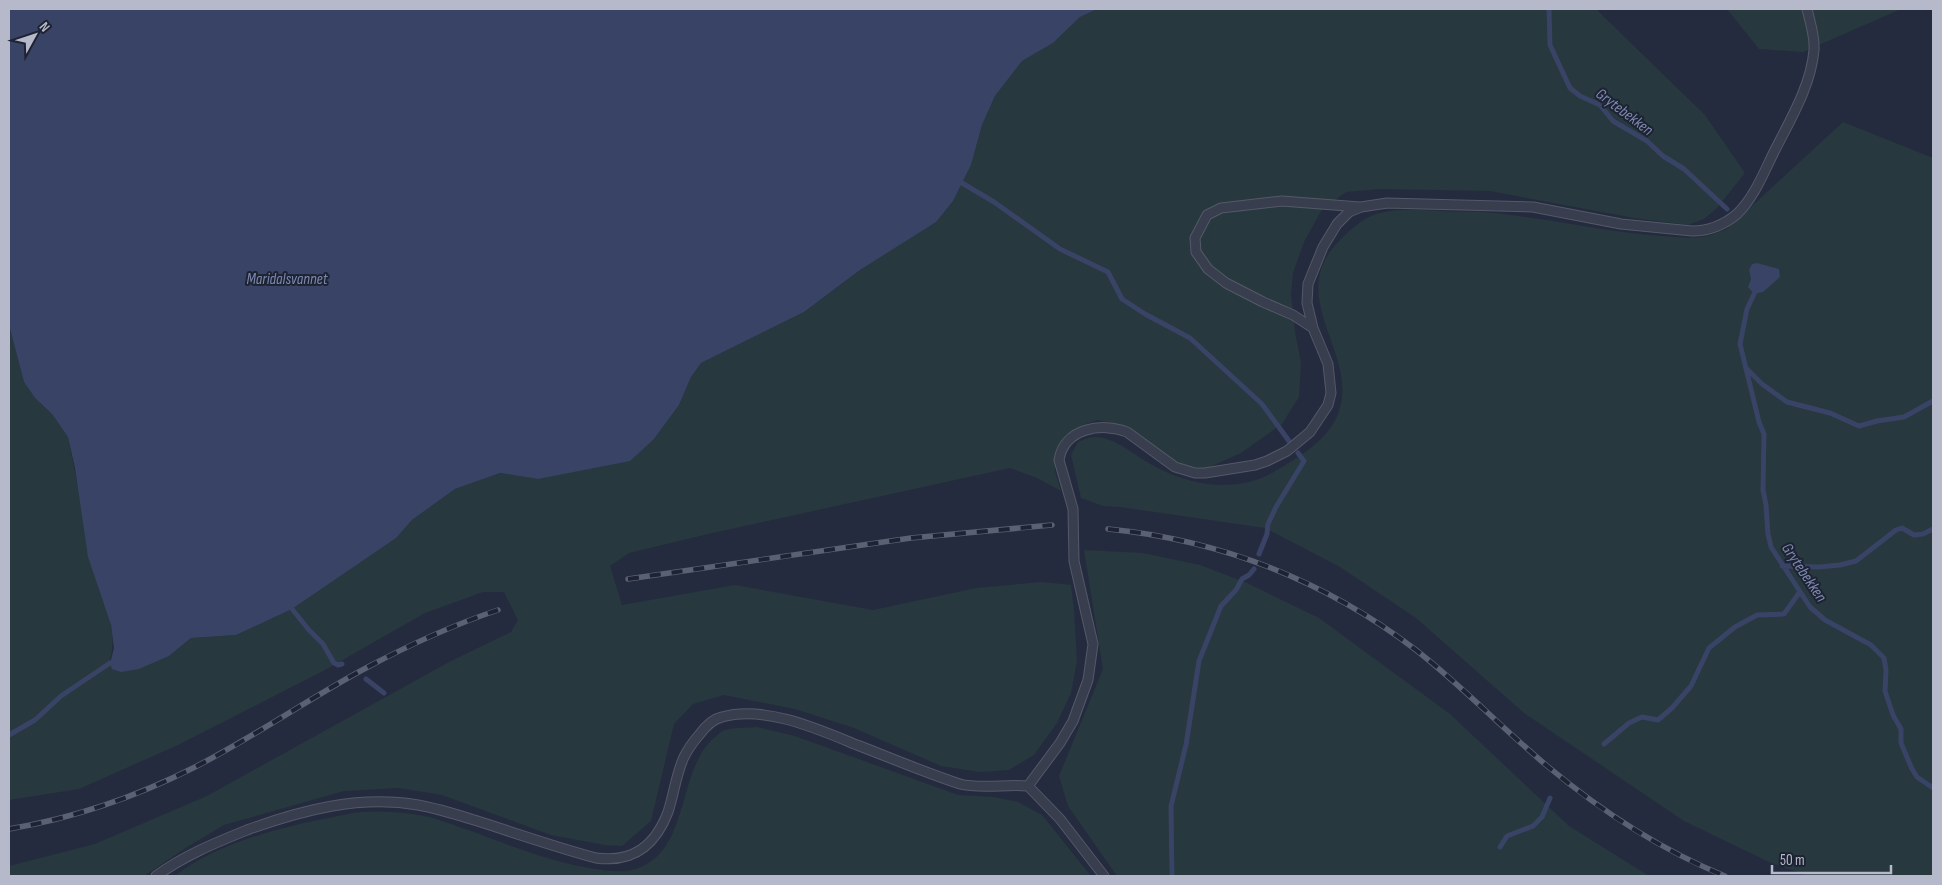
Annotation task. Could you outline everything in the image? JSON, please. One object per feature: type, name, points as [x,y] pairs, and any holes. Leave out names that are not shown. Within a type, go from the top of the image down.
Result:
[{"type":"lane","points":[[1313,328],[1293,314],[1263,302],[1226,283],[1208,269],[1196,252],[1196,238],[1207,215],[1221,208],[1282,201],[1361,206],[1387,203],[1533,207],[1621,224],[1703,231],[1722,224],[1742,208],[1759,183],[1804,90],[1812,65],[1814,48],[1807,9]]},
{"type":"lane","points":[[1028,786],[1060,743],[1073,721],[1088,680],[1091,662],[1092,644],[1074,561],[1073,509],[1059,460],[1060,452],[1064,445],[1081,432],[1102,427],[1119,429],[1127,432],[1175,467],[1195,473],[1238,468],[1267,461],[1298,443],[1310,432],[1328,405],[1331,393],[1328,364],[1313,328],[1307,303],[1308,284],[1313,268],[1337,224],[1349,212],[1361,206]]},
{"type":"lane","points":[[156,876],[196,851],[272,821],[330,805],[371,803],[401,803],[424,806],[456,814],[596,858],[617,860],[625,858],[639,852],[656,834],[668,812],[683,759],[702,730],[722,717],[744,714],[781,718],[809,726],[962,784],[1028,786],[1060,819],[1104,876]]},
{"type":"shaded area","points":[[1097,9],[1598,9],[1705,115],[1745,173],[1717,208],[1704,219],[1688,225],[1634,218],[1490,191],[1381,189],[1346,192],[1321,211],[1304,242],[1293,273],[1291,295],[1301,363],[1299,397],[1282,424],[1241,453],[1205,469],[1175,463],[1140,436],[1117,424],[1097,420],[1083,425],[1068,435],[1059,447],[1055,471],[1061,491],[1037,478],[1010,468],[629,553],[610,566],[622,605],[735,585],[873,610],[976,588],[1042,582],[1071,585],[1077,661],[1071,693],[1057,723],[1034,755],[1009,770],[980,772],[941,766],[854,728],[795,709],[724,695],[693,704],[674,724],[651,821],[622,846],[605,845],[551,835],[442,795],[399,788],[344,791],[224,825],[144,876],[9,876],[9,866],[95,844],[207,796],[449,662],[511,632],[518,620],[504,592],[483,592],[425,613],[325,670],[178,745],[79,789],[9,800],[9,325],[24,382],[35,398],[52,414],[68,437],[98,588],[112,633],[110,660],[169,656],[191,638],[236,635],[292,609],[395,538],[412,520],[455,489],[500,473],[538,479],[654,439],[679,405],[691,377],[701,363],[804,312],[953,201],[971,165],[982,125],[995,96],[1022,61],[1053,43],[1080,17]]},
{"type":"shaded area","points":[[1727,9],[1901,9],[1803,52],[1759,49]]},
{"type":"shaded area","points":[[1843,122],[1933,158],[1933,876],[1809,876],[1769,862],[1684,821],[1524,713],[1416,618],[1340,567],[1265,528],[1103,506],[1081,498],[1071,455],[1078,442],[1094,437],[1107,439],[1172,475],[1205,484],[1222,485],[1256,480],[1272,473],[1301,455],[1320,440],[1335,421],[1339,411],[1342,389],[1340,367],[1320,304],[1319,282],[1324,261],[1340,240],[1366,218],[1384,212],[1409,210],[1489,212],[1649,235],[1695,238],[1715,234],[1727,229]]},
{"type":"shaded area","points":[[1084,550],[1143,553],[1200,565],[1247,583],[1319,618],[1450,714],[1569,826],[1649,876],[1117,876],[1068,806],[1059,776],[1103,669]]},
{"type":"shaded area","points":[[757,727],[795,736],[958,795],[994,797],[1018,802],[1042,815],[1091,876],[175,876],[208,855],[248,839],[290,826],[362,812],[407,813],[433,818],[553,860],[574,865],[610,871],[636,869],[654,860],[666,846],[675,828],[687,789],[702,752],[721,732],[735,728]]},
{"type":"water","name":"Maridalsvannet","points":[[9,9],[1097,9],[1080,17],[1053,43],[1022,61],[995,96],[982,125],[971,165],[953,201],[936,222],[860,270],[804,312],[701,363],[691,377],[679,405],[654,439],[630,461],[538,479],[500,473],[455,489],[412,520],[396,538],[292,609],[236,635],[191,638],[169,656],[139,669],[121,672],[112,669],[110,664],[114,648],[111,625],[88,557],[75,468],[68,437],[52,414],[35,398],[24,382],[9,325]]},
{"type":"water","points":[[1757,263],[1779,269],[1780,277],[1763,292],[1754,294],[1748,287],[1751,279],[1749,270],[1752,264]]},
{"type":"waterway","name":"Grytebekken","points":[[1549,9],[1550,45],[1570,88],[1580,96],[1600,105],[1613,121],[1647,141],[1663,156],[1684,169],[1727,209]]},
{"type":"waterway","points":[[962,183],[994,202],[1060,249],[1108,272],[1122,299],[1145,314],[1190,338],[1262,404],[1289,441]]},
{"type":"waterway","name":"Grytebekken","points":[[1754,294],[1747,309],[1740,344],[1759,422],[1764,434],[1763,490],[1771,547],[1810,607],[1825,620],[1871,645],[1884,658],[1886,670],[1885,691],[1893,715],[1901,729],[1901,743],[1917,777],[1933,788]]},
{"type":"waterway","points":[[1746,368],[1762,384],[1787,402],[1830,413],[1859,426],[1904,417],[1933,401]]},
{"type":"waterway","points":[[1259,554],[1267,534],[1268,524],[1276,507],[1304,461],[1298,453]]},
{"type":"waterway","points":[[1782,566],[1819,567],[1840,565],[1856,561],[1896,530],[1902,528],[1914,535],[1923,534],[1933,529]]},
{"type":"waterway","points":[[1172,876],[1171,806],[1186,745],[1199,661],[1221,606],[1236,590],[1242,579],[1254,569]]},
{"type":"waterway","points":[[1604,744],[1629,723],[1642,717],[1658,720],[1672,708],[1691,686],[1709,648],[1735,627],[1757,615],[1784,614],[1799,593]]},
{"type":"waterway","points":[[292,609],[323,644],[334,663],[342,664]]},
{"type":"waterway","points":[[9,735],[35,720],[61,696],[110,663]]},
{"type":"waterway","points":[[366,679],[384,693]]},
{"type":"waterway","points":[[1500,847],[1507,836],[1533,826],[1542,817],[1550,798]]},
{"type":"railway","points":[[628,579],[911,538],[1052,525]]},
{"type":"railway","points":[[1108,529],[1191,543],[1231,554],[1309,584],[1346,604],[1382,625],[1416,650],[1450,678],[1546,765],[1588,798],[1631,828],[1677,854],[1725,876]]},
{"type":"railway","points":[[9,829],[57,819],[104,805],[173,778],[382,660],[415,643],[498,610]]}]
